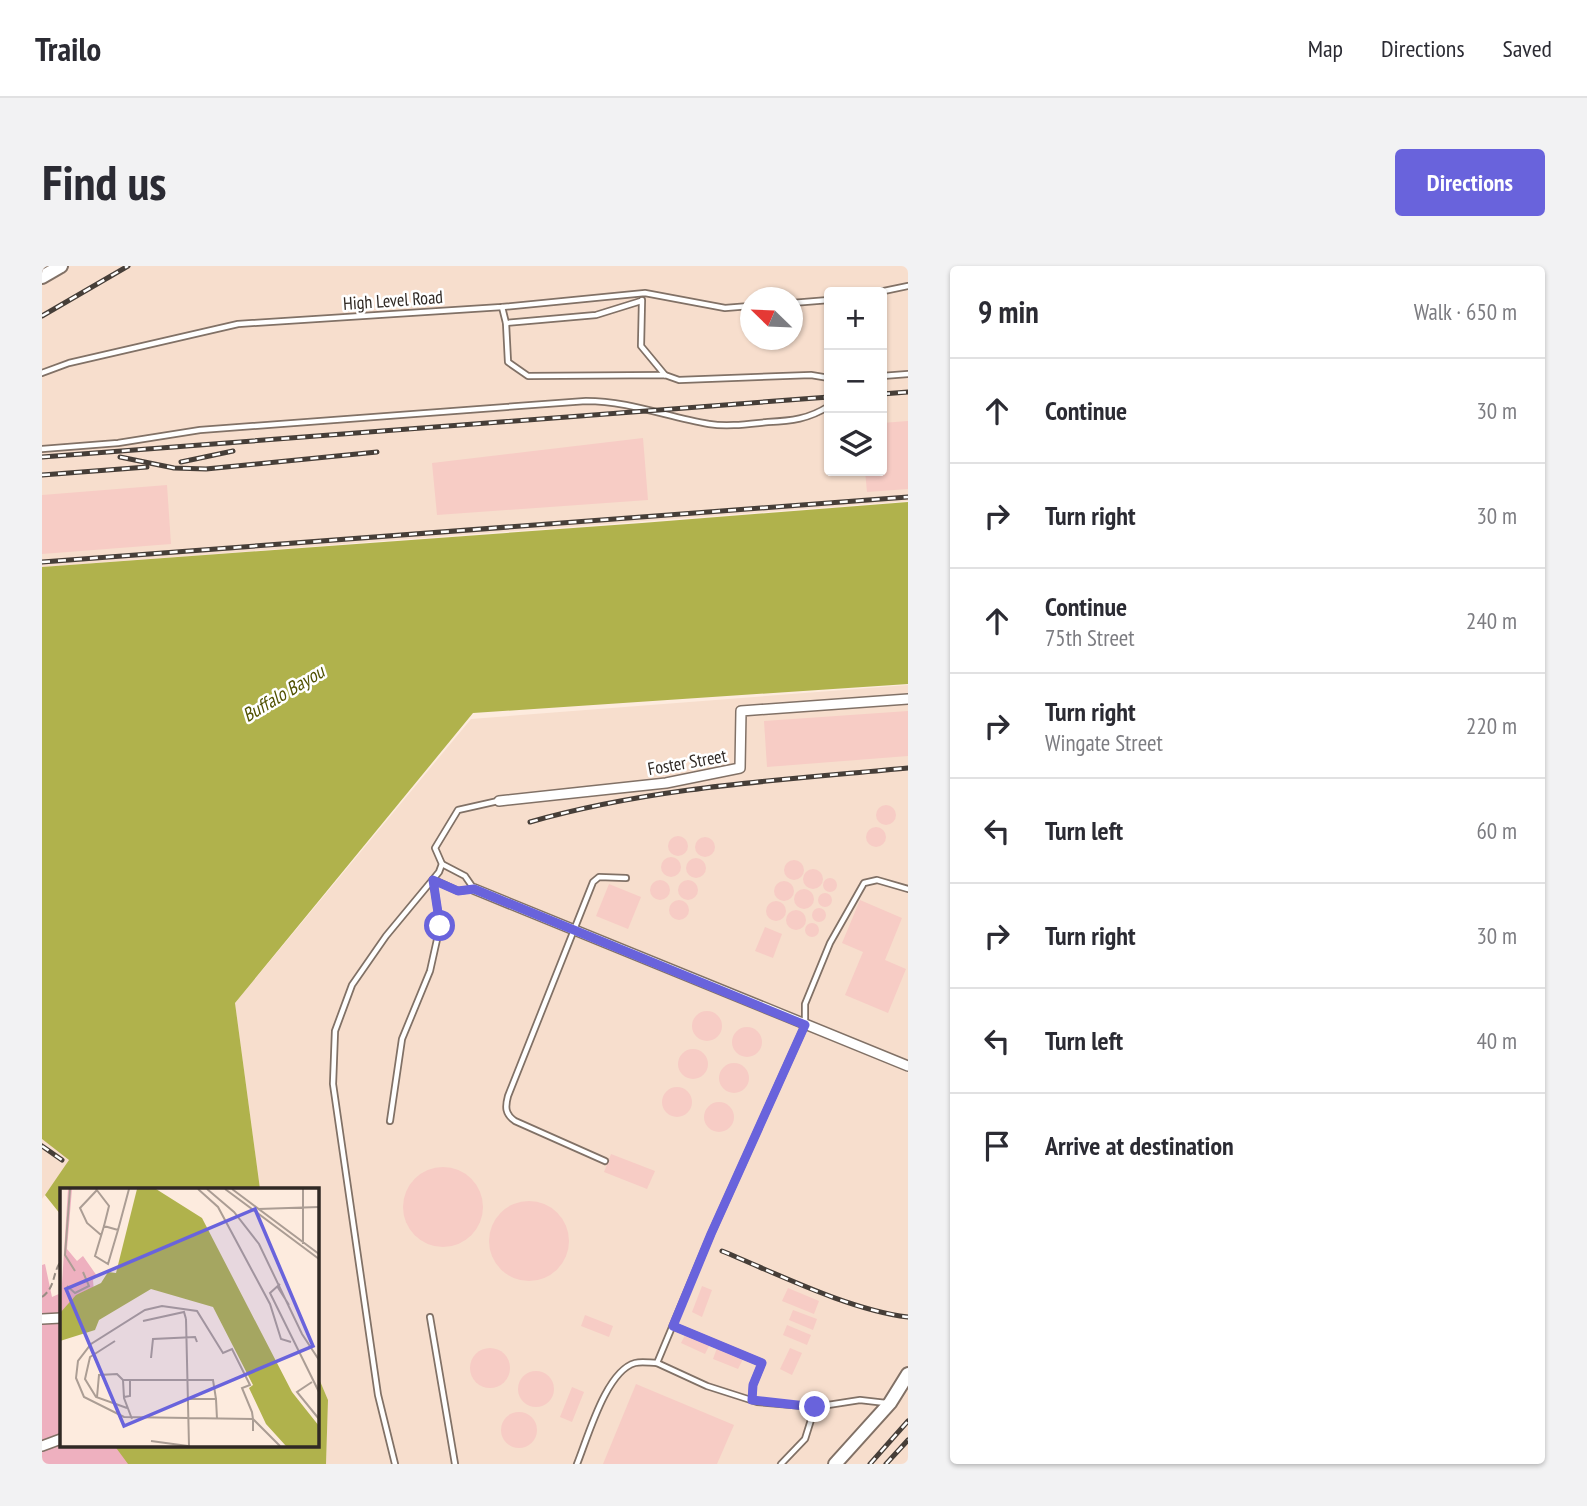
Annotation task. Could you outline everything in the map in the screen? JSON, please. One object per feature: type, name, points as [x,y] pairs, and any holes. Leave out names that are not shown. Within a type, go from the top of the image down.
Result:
[{"type":"street","points":[[42,277],[59,266]]},
{"type":"street","name":"Foster Street","points":[[499,801],[666,783],[740,768],[741,711],[908,699]]},
{"type":"street","points":[[474,889],[805,1025],[907,1063]]},
{"type":"street","points":[[42,1319],[60,1318]]},
{"type":"street","points":[[835,1464],[890,1403],[908,1374]]},
{"type":"street","points":[[42,1446],[60,1439]]},
{"type":"lane","points":[[887,290],[908,286]]},
{"type":"lane","points":[[645,293],[641,301],[641,346],[665,375]]},
{"type":"lane","name":"High Level Road","points":[[42,373],[69,363],[238,324],[502,307],[645,293],[725,308],[740,307]]},
{"type":"lane","points":[[803,302],[824,300]]},
{"type":"lane","points":[[506,323],[596,315],[641,301]]},
{"type":"lane","points":[[502,307],[506,323],[508,362],[527,376],[665,375],[679,380],[811,375],[824,377]]},
{"type":"lane","points":[[887,376],[908,374]]},
{"type":"lane","points":[[42,449],[118,443],[200,430],[586,401],[618,402],[708,424],[726,425],[797,420],[824,408]]},
{"type":"lane","points":[[433,880],[458,891],[474,889],[465,876],[442,864],[435,848],[458,810],[499,801]]},
{"type":"lane","points":[[396,1464],[378,1395],[334,1097],[335,1031],[352,985],[386,936],[433,880],[442,864]]},
{"type":"lane","points":[[605,1161],[515,1121],[508,1116],[506,1109],[508,1096],[595,879],[626,878]]},
{"type":"lane","points":[[390,1121],[402,1039],[430,971],[440,926],[433,880]]},
{"type":"lane","points":[[657,1363],[711,1234],[805,1025],[805,1004],[852,900],[864,883],[877,880],[908,889]]},
{"type":"lane","points":[[430,1317],[455,1464]]},
{"type":"lane","points":[[673,1326],[762,1363],[753,1385],[752,1400]]},
{"type":"lane","points":[[577,1464],[612,1380],[619,1372],[635,1363],[657,1363],[707,1386],[752,1400],[815,1407],[860,1400],[890,1403]]},
{"type":"lane","points":[[781,1464],[805,1438],[815,1407]]},
{"type":"path","points":[[42,1297],[55,1282],[54,1270],[60,1262]]},
{"type":"shaded area","points":[[42,266],[908,266],[908,501],[42,567]]},
{"type":"shaded area","points":[[908,685],[908,1464],[326,1464],[328,1400],[318,1376],[318,1188],[260,1188],[235,1003],[471,719]]},
{"type":"shaded area","points":[[42,1139],[70,1160],[42,1199]]},
{"type":"shaded area","points":[[45,1264],[52,1297],[60,1293],[60,1446],[145,1446],[148,1464],[42,1464],[42,1265]]},
{"type":"water","name":"Buffalo Bayou","points":[[908,502],[908,684],[473,713],[235,1003],[260,1188],[60,1188],[60,1214],[45,1195],[69,1160],[42,1139],[42,567]]},
{"type":"water","points":[[318,1376],[328,1400],[326,1464],[128,1464],[115,1446],[318,1446]]},
{"type":"building","points":[[908,421],[908,489],[867,492],[865,476],[887,476],[887,423]]},
{"type":"building","points":[[643,438],[648,500],[437,515],[432,463]]},
{"type":"building","points":[[167,485],[171,544],[42,554],[42,495]]},
{"type":"building","points":[[908,711],[908,756],[767,767],[764,721]]},
{"type":"building","points":[[886,805],[893,808],[896,815],[893,822],[886,825],[879,822],[876,815],[879,808]]},
{"type":"building","points":[[876,827],[883,830],[886,837],[883,844],[876,847],[869,844],[866,837],[869,830]]},
{"type":"building","points":[[678,836],[685,839],[688,846],[685,853],[678,856],[671,853],[668,846],[671,839]]},
{"type":"building","points":[[705,837],[712,840],[715,847],[712,854],[705,857],[698,854],[695,847],[698,840]]},
{"type":"building","points":[[671,857],[678,860],[681,867],[678,874],[671,877],[664,874],[661,867],[664,860]]},
{"type":"building","points":[[696,858],[703,861],[706,868],[703,875],[696,878],[689,875],[686,868],[689,861]]},
{"type":"building","points":[[794,860],[801,863],[804,870],[801,877],[794,880],[787,877],[784,870],[787,863]]},
{"type":"building","points":[[813,869],[820,872],[823,879],[820,886],[813,889],[806,886],[803,879],[806,872]]},
{"type":"building","points":[[830,878],[835,880],[835,890],[830,892],[825,890],[823,885],[825,880]]},
{"type":"building","points":[[660,880],[667,883],[670,890],[667,897],[660,900],[653,897],[650,890],[653,883]]},
{"type":"building","points":[[688,880],[695,883],[698,890],[695,897],[688,900],[681,897],[678,890],[681,883]]},
{"type":"building","points":[[784,881],[791,884],[794,891],[791,898],[784,901],[777,898],[774,891],[777,884]]},
{"type":"building","points":[[609,884],[641,897],[628,929],[596,916]]},
{"type":"building","points":[[804,889],[811,892],[814,899],[811,906],[804,909],[797,906],[794,899],[797,892]]},
{"type":"building","points":[[825,893],[830,895],[830,905],[825,907],[820,905],[818,900],[820,895]]},
{"type":"building","points":[[679,900],[686,903],[689,910],[686,917],[679,920],[672,917],[669,910],[672,903]]},
{"type":"building","points":[[860,900],[902,918],[885,960],[906,969],[888,1013],[845,995],[863,952],[842,943]]},
{"type":"building","points":[[776,901],[783,904],[786,911],[783,918],[776,921],[769,918],[766,911],[769,904]]},
{"type":"building","points":[[819,908],[824,910],[824,920],[819,922],[814,920],[812,915],[814,910]]},
{"type":"building","points":[[796,910],[803,913],[806,920],[803,927],[796,930],[789,927],[786,920],[789,913]]},
{"type":"building","points":[[812,923],[817,925],[817,935],[812,937],[807,935],[805,930],[807,925]]},
{"type":"building","points":[[765,927],[782,934],[773,958],[755,951]]},
{"type":"building","points":[[707,1011],[713,1012],[721,1020],[721,1032],[713,1040],[707,1041],[701,1040],[693,1032],[692,1026],[693,1020],[701,1012]]},
{"type":"building","points":[[747,1027],[753,1028],[761,1036],[761,1048],[753,1056],[747,1057],[741,1056],[733,1048],[732,1042],[733,1036],[741,1028]]},
{"type":"building","points":[[693,1049],[699,1050],[707,1058],[707,1070],[699,1078],[693,1079],[687,1078],[679,1070],[678,1064],[679,1058],[687,1050]]},
{"type":"building","points":[[734,1063],[740,1064],[748,1072],[748,1084],[740,1092],[734,1093],[728,1092],[720,1084],[719,1078],[720,1072],[728,1064]]},
{"type":"building","points":[[677,1087],[683,1088],[691,1096],[691,1108],[683,1116],[677,1117],[671,1116],[663,1108],[662,1102],[663,1096],[671,1088]]},
{"type":"building","points":[[719,1102],[725,1103],[733,1111],[733,1123],[725,1131],[719,1132],[713,1131],[705,1123],[704,1117],[705,1111],[713,1103]]},
{"type":"building","points":[[611,1154],[655,1171],[647,1189],[604,1172]]},
{"type":"building","points":[[443,1167],[458,1170],[471,1179],[480,1192],[483,1207],[480,1222],[471,1235],[458,1244],[443,1247],[428,1244],[415,1235],[406,1222],[403,1207],[406,1192],[415,1179],[428,1170]]},
{"type":"building","points":[[529,1201],[544,1204],[557,1213],[566,1226],[569,1241],[566,1256],[557,1269],[544,1278],[529,1281],[514,1278],[501,1269],[492,1256],[489,1241],[492,1226],[501,1213],[514,1204]]},
{"type":"building","points":[[702,1286],[712,1290],[702,1317],[692,1312]]},
{"type":"building","points":[[788,1288],[819,1301],[814,1314],[782,1301]]},
{"type":"building","points":[[793,1310],[817,1319],[813,1330],[789,1320]]},
{"type":"building","points":[[585,1315],[613,1326],[609,1337],[581,1326]]},
{"type":"building","points":[[787,1325],[811,1335],[807,1345],[783,1335]]},
{"type":"building","points":[[686,1333],[710,1344],[705,1354],[681,1343]]},
{"type":"building","points":[[490,1348],[498,1349],[504,1354],[509,1360],[509,1376],[504,1382],[498,1387],[490,1388],[482,1387],[476,1382],[471,1376],[470,1368],[471,1360],[476,1354],[482,1349]]},
{"type":"building","points":[[717,1348],[743,1359],[738,1369],[713,1359]]},
{"type":"building","points":[[790,1348],[802,1353],[792,1375],[780,1369]]},
{"type":"building","points":[[536,1371],[549,1376],[554,1389],[549,1402],[536,1407],[523,1402],[518,1389],[523,1376]]},
{"type":"building","points":[[636,1384],[734,1425],[717,1464],[603,1464]]},
{"type":"building","points":[[572,1387],[584,1392],[572,1422],[560,1417]]},
{"type":"building","points":[[519,1412],[532,1417],[537,1430],[532,1443],[519,1448],[506,1443],[501,1430],[506,1417]]},
{"type":"railway","points":[[42,316],[128,266]]},
{"type":"railway","points":[[887,394],[908,392]]},
{"type":"railway","points":[[42,457],[824,397]]},
{"type":"railway","points":[[181,462],[233,451]]},
{"type":"railway","points":[[120,457],[174,468],[206,469],[377,452]]},
{"type":"railway","points":[[42,475],[147,467]]},
{"type":"railway","points":[[42,562],[908,497]]},
{"type":"railway","points":[[530,822],[623,800],[718,786],[908,768]]},
{"type":"railway","points":[[42,1146],[62,1160]]},
{"type":"railway","points":[[722,1251],[838,1299],[908,1317]]},
{"type":"railway","points":[[870,1464],[908,1421]]},
{"type":"railway","points":[[886,1464],[908,1440]]},
{"type":"route","points":[[440,926],[433,880],[458,891],[474,889],[805,1025],[711,1234],[673,1326],[762,1363],[753,1385],[752,1400],[815,1407]]}]
